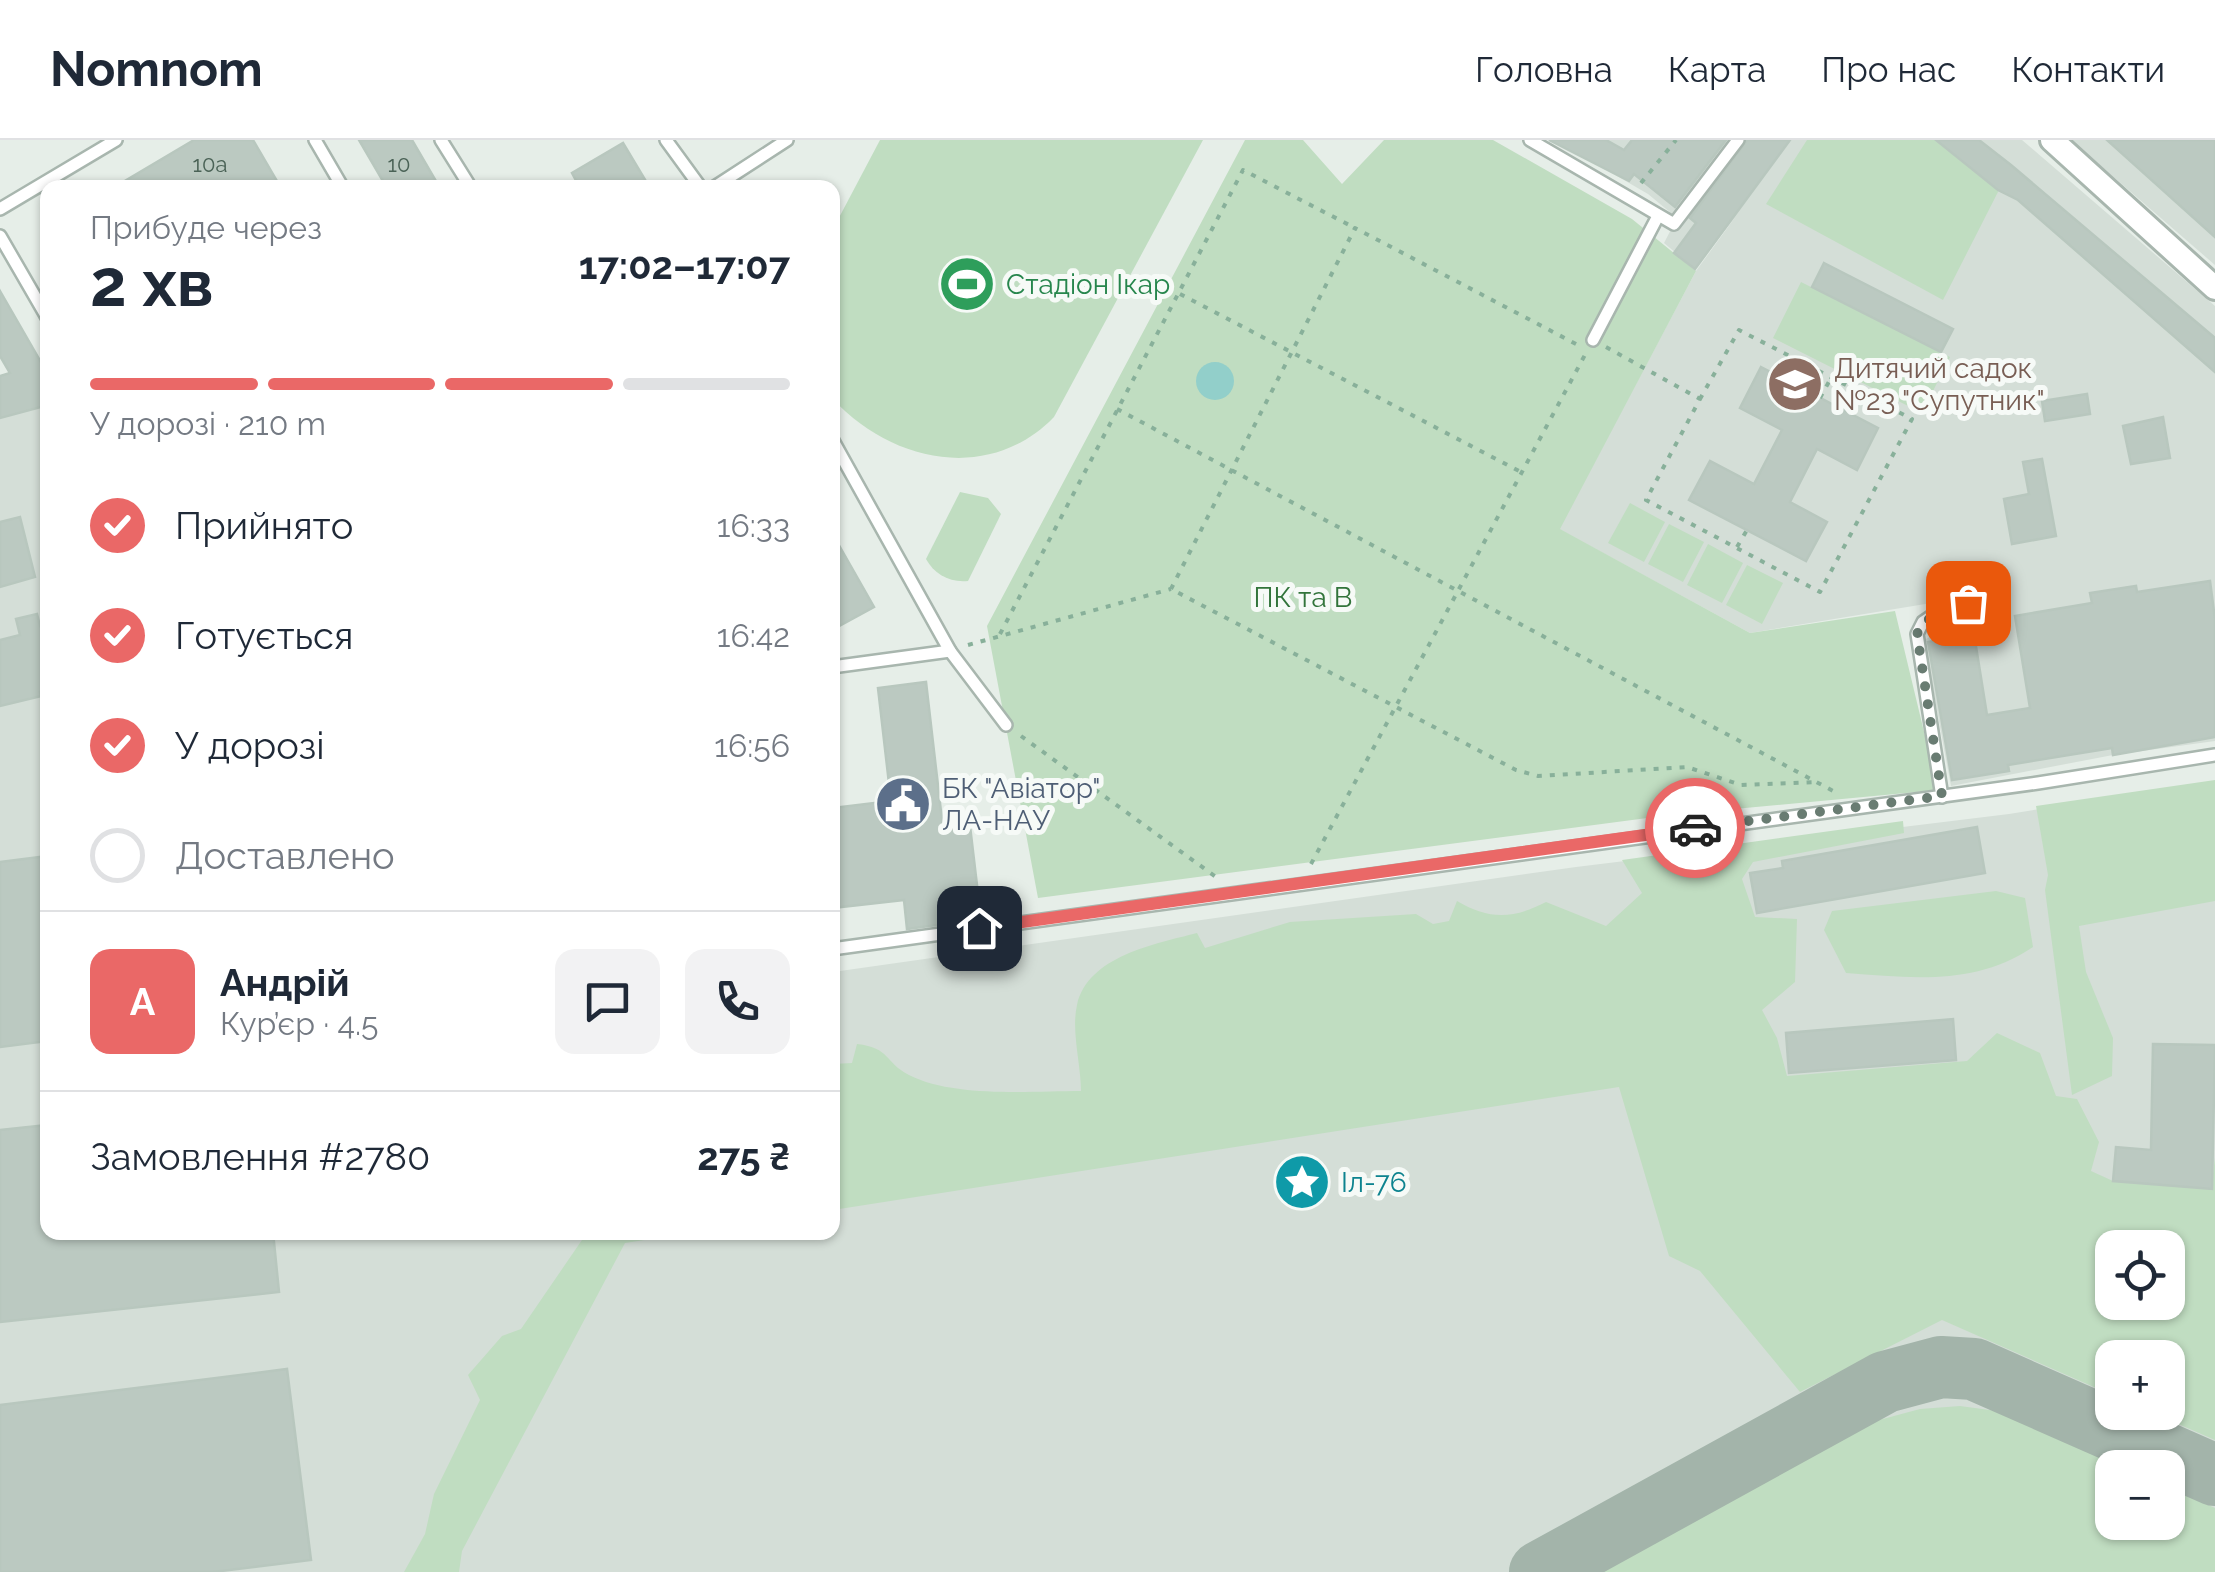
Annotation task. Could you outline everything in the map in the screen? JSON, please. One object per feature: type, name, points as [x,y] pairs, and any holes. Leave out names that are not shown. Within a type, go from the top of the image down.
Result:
[{"type":"street","points":[[2052,140],[2215,288]]},
{"type":"lane","points":[[49,180],[116,140]]},
{"type":"lane","points":[[315,140],[338,180]]},
{"type":"lane","points":[[441,140],[466,180]]},
{"type":"lane","points":[[666,140],[695,180]]},
{"type":"lane","points":[[756,140],[764,155]]},
{"type":"lane","points":[[725,180],[787,140]]},
{"type":"lane","points":[[1530,140],[1674,224],[1738,140]]},
{"type":"lane","points":[[0,209],[40,185]]},
{"type":"lane","points":[[1593,340],[1658,216]]},
{"type":"lane","points":[[0,236],[5,257],[40,307]]},
{"type":"lane","points":[[840,453],[950,650],[1006,725]]},
{"type":"lane","points":[[1942,796],[1917,634],[1923,622],[1952,603],[1990,599]]},
{"type":"lane","points":[[840,666],[950,650]]},
{"type":"lane","points":[[840,947],[2215,755]]},
{"type":"path","points":[[1629,198],[1676,140]]},
{"type":"path","points":[[1000,634],[1242,170],[1587,350],[1300,884]]},
{"type":"path","points":[[1171,589],[1354,228]]},
{"type":"path","points":[[1178,293],[1521,472]]},
{"type":"path","points":[[1739,330],[1831,378],[1912,419],[1820,592],[1646,500],[1739,330]]},
{"type":"path","points":[[1593,340],[1700,400]]},
{"type":"path","points":[[1820,398],[1831,378]]},
{"type":"path","points":[[1117,410],[1858,805]]},
{"type":"path","points":[[1737,547],[1746,530]]},
{"type":"path","points":[[950,650],[1171,589],[1516,770],[1538,776],[1687,767],[1741,785],[1816,782]]},
{"type":"path","points":[[1006,725],[1236,892]]},
{"type":"shaded area","points":[[1555,140],[2022,140],[2215,306],[2215,741],[2113,755],[1951,786],[1924,640],[1997,603],[1980,595],[1750,633],[1559,529],[1696,271],[1736,216],[1695,269],[1664,243],[1677,218],[1648,194]]},
{"type":"shaded area","points":[[2071,140],[2149,140],[2215,197],[2215,265]]},
{"type":"shaded area","points":[[40,365],[40,1240],[840,1240],[840,971],[1576,867],[2009,814],[2215,781],[2215,1572],[0,1572],[0,376]]},
{"type":"green space","name":"Стадіон Ікар","points":[[880,140],[1203,140],[1054,417],[1028,438],[1000,451],[971,457],[941,457],[911,450],[883,438],[840,406],[840,216]]},
{"type":"green space","name":"ПК та В","points":[[1245,140],[1303,140],[1342,184],[1384,140],[1493,140],[1632,219],[1696,271],[1560,529],[1750,633],[1895,611],[1938,790],[1670,815],[1038,898],[987,626]]},
{"type":"green space","points":[[1807,140],[1936,140],[1999,190],[1943,300],[1766,204]]},
{"type":"green space","points":[[1801,282],[1950,357],[1922,413],[1773,338]]},
{"type":"green space","points":[[960,492],[988,498],[1001,514],[968,581],[943,576],[926,559]]},
{"type":"green space","points":[[1630,503],[1665,522],[1644,562],[1608,543]]},
{"type":"green space","points":[[1669,524],[1704,542],[1683,582],[1648,564]]},
{"type":"green space","points":[[1708,544],[1743,563],[1722,603],[1687,585]]},
{"type":"green space","points":[[1747,565],[1783,583],[1762,624],[1726,605]]},
{"type":"green space","points":[[2215,780],[2215,901],[2079,926],[2086,972],[2113,1038],[2112,1076],[2072,1095],[2045,890],[2048,875],[2036,806]]},
{"type":"green space","points":[[1903,821],[1904,833],[1753,862],[1742,879],[1755,917],[1797,919],[1795,982],[1762,1010],[1777,1038],[1787,1076],[1967,1061],[1997,1033],[2040,1053],[2056,1096],[2077,1099],[2099,1142],[2091,1171],[2113,1181],[2211,1189],[2215,1158],[2215,1440],[2185,1427],[2185,1340],[2095,1340],[2095,1388],[1942,1320],[1800,1392],[1700,1271],[1669,1256],[1619,1087],[840,1209],[840,1064],[852,1063],[857,1044],[882,1052],[909,1075],[948,1087],[993,1092],[1081,1091],[1075,1026],[1084,988],[1109,964],[1162,942],[1197,933],[1205,948],[1290,922],[1416,914],[1433,924],[1449,921],[1457,901],[1480,912],[1501,915],[1523,912],[1546,902],[1606,926],[1642,893],[1622,860]]},
{"type":"green space","points":[[1996,891],[2025,898],[2033,947],[2011,960],[1966,974],[1919,977],[1846,973],[1824,930],[1832,911]]},
{"type":"green space","points":[[582,1240],[644,1240],[625,1243],[462,1551],[459,1572],[404,1572],[425,1534],[434,1494],[480,1400],[468,1375],[502,1336],[521,1329]]},
{"type":"green space","points":[[1960,1406],[1997,1411],[2095,1454],[2095,1540],[2185,1540],[2185,1495],[2215,1508],[2215,1572],[1596,1572],[1868,1423],[1920,1409]]},
{"type":"water","points":[[1215,362],[1228,368],[1234,381],[1228,394],[1215,400],[1202,394],[1196,381],[1202,368]]},
{"type":"building","points":[[194,140],[253,140],[276,180],[126,180]]},
{"type":"building","points":[[359,140],[412,140],[435,180],[382,180]]},
{"type":"building","points":[[1549,140],[1606,140],[1624,150],[1632,140],[1726,140],[1675,207],[1634,174],[1629,181]]},
{"type":"building","points":[[1747,140],[1790,140],[1695,269],[1674,253],[1696,223],[1690,218]]},
{"type":"building","points":[[1936,140],[1979,140],[2011,165],[2215,338],[2215,372],[2018,200],[1998,190]]},
{"type":"building","points":[[2107,140],[2215,140],[2215,237]]},
{"type":"building","points":[[623,143],[645,180],[576,180],[572,173]]},
{"type":"building","points":[[1824,263],[1953,329],[1941,352],[1812,287]]},
{"type":"building","points":[[0,291],[40,361],[40,407],[0,418],[0,376],[10,373],[0,356]]},
{"type":"building","points":[[1761,367],[1878,428],[1857,470],[1817,449],[1790,502],[1827,522],[1806,561],[1689,500],[1710,461],[1754,484],[1782,430],[1740,408]]},
{"type":"building","points":[[2087,394],[2090,414],[2045,421],[2042,401]]},
{"type":"building","points":[[2163,417],[2170,458],[2131,464],[2123,426]]},
{"type":"building","points":[[2042,459],[2056,536],[2012,544],[2004,499],[2029,494],[2023,462]]},
{"type":"building","points":[[20,517],[35,577],[0,587],[0,522]]},
{"type":"building","points":[[840,547],[874,607],[840,626]]},
{"type":"building","points":[[2210,581],[2215,619],[2215,737],[2113,755],[2112,748],[2008,765],[2009,771],[1952,780],[1928,642],[1974,634],[1987,715],[2030,708],[2015,616],[2092,603],[2090,593],[2136,586],[2137,592]]},
{"type":"building","points":[[37,614],[40,696],[0,706],[0,640],[20,635],[16,619]]},
{"type":"building","name":"БК \"Авіатор\" ЛА-НАУ","points":[[926,682],[943,829],[970,826],[981,919],[907,929],[904,900],[840,907],[840,807],[891,801],[878,688]]},
{"type":"building","points":[[1977,827],[1985,873],[1757,913],[1750,873],[1783,868],[1782,861]]},
{"type":"building","points":[[40,857],[40,1042],[0,1047],[0,862]]},
{"type":"building","points":[[1953,1019],[1956,1060],[1789,1073],[1786,1033]]},
{"type":"building","points":[[2153,1044],[2215,1045],[2212,1189],[2113,1181],[2116,1147],[2151,1150]]},
{"type":"building","points":[[40,1126],[40,1240],[274,1240],[279,1292],[0,1322],[0,1130]]},
{"type":"building","points":[[287,1369],[311,1560],[213,1572],[0,1572],[0,1405]]},
{"type":"taxiway","points":[[1540,1572],[1885,1382],[1941,1367],[1974,1369],[2215,1475]]},
{"type":"way so far","points":[[1695,828],[1942,796],[1917,634],[1923,622],[1947,607],[1968,603]]},
{"type":"place","name":"Стадіон Ікар","points":[[967,284]]},
{"type":"place","name":"Дитячий садок №23 \"Супутник\"","points":[[1795,384]]},
{"type":"place","name":"БК \"Авіатор\" ЛА-НАУ","points":[[903,804]]},
{"type":"place","name":"Іл-76","points":[[1302,1182]]},
{"type":"route","points":[[979,928],[1695,828]]}]
